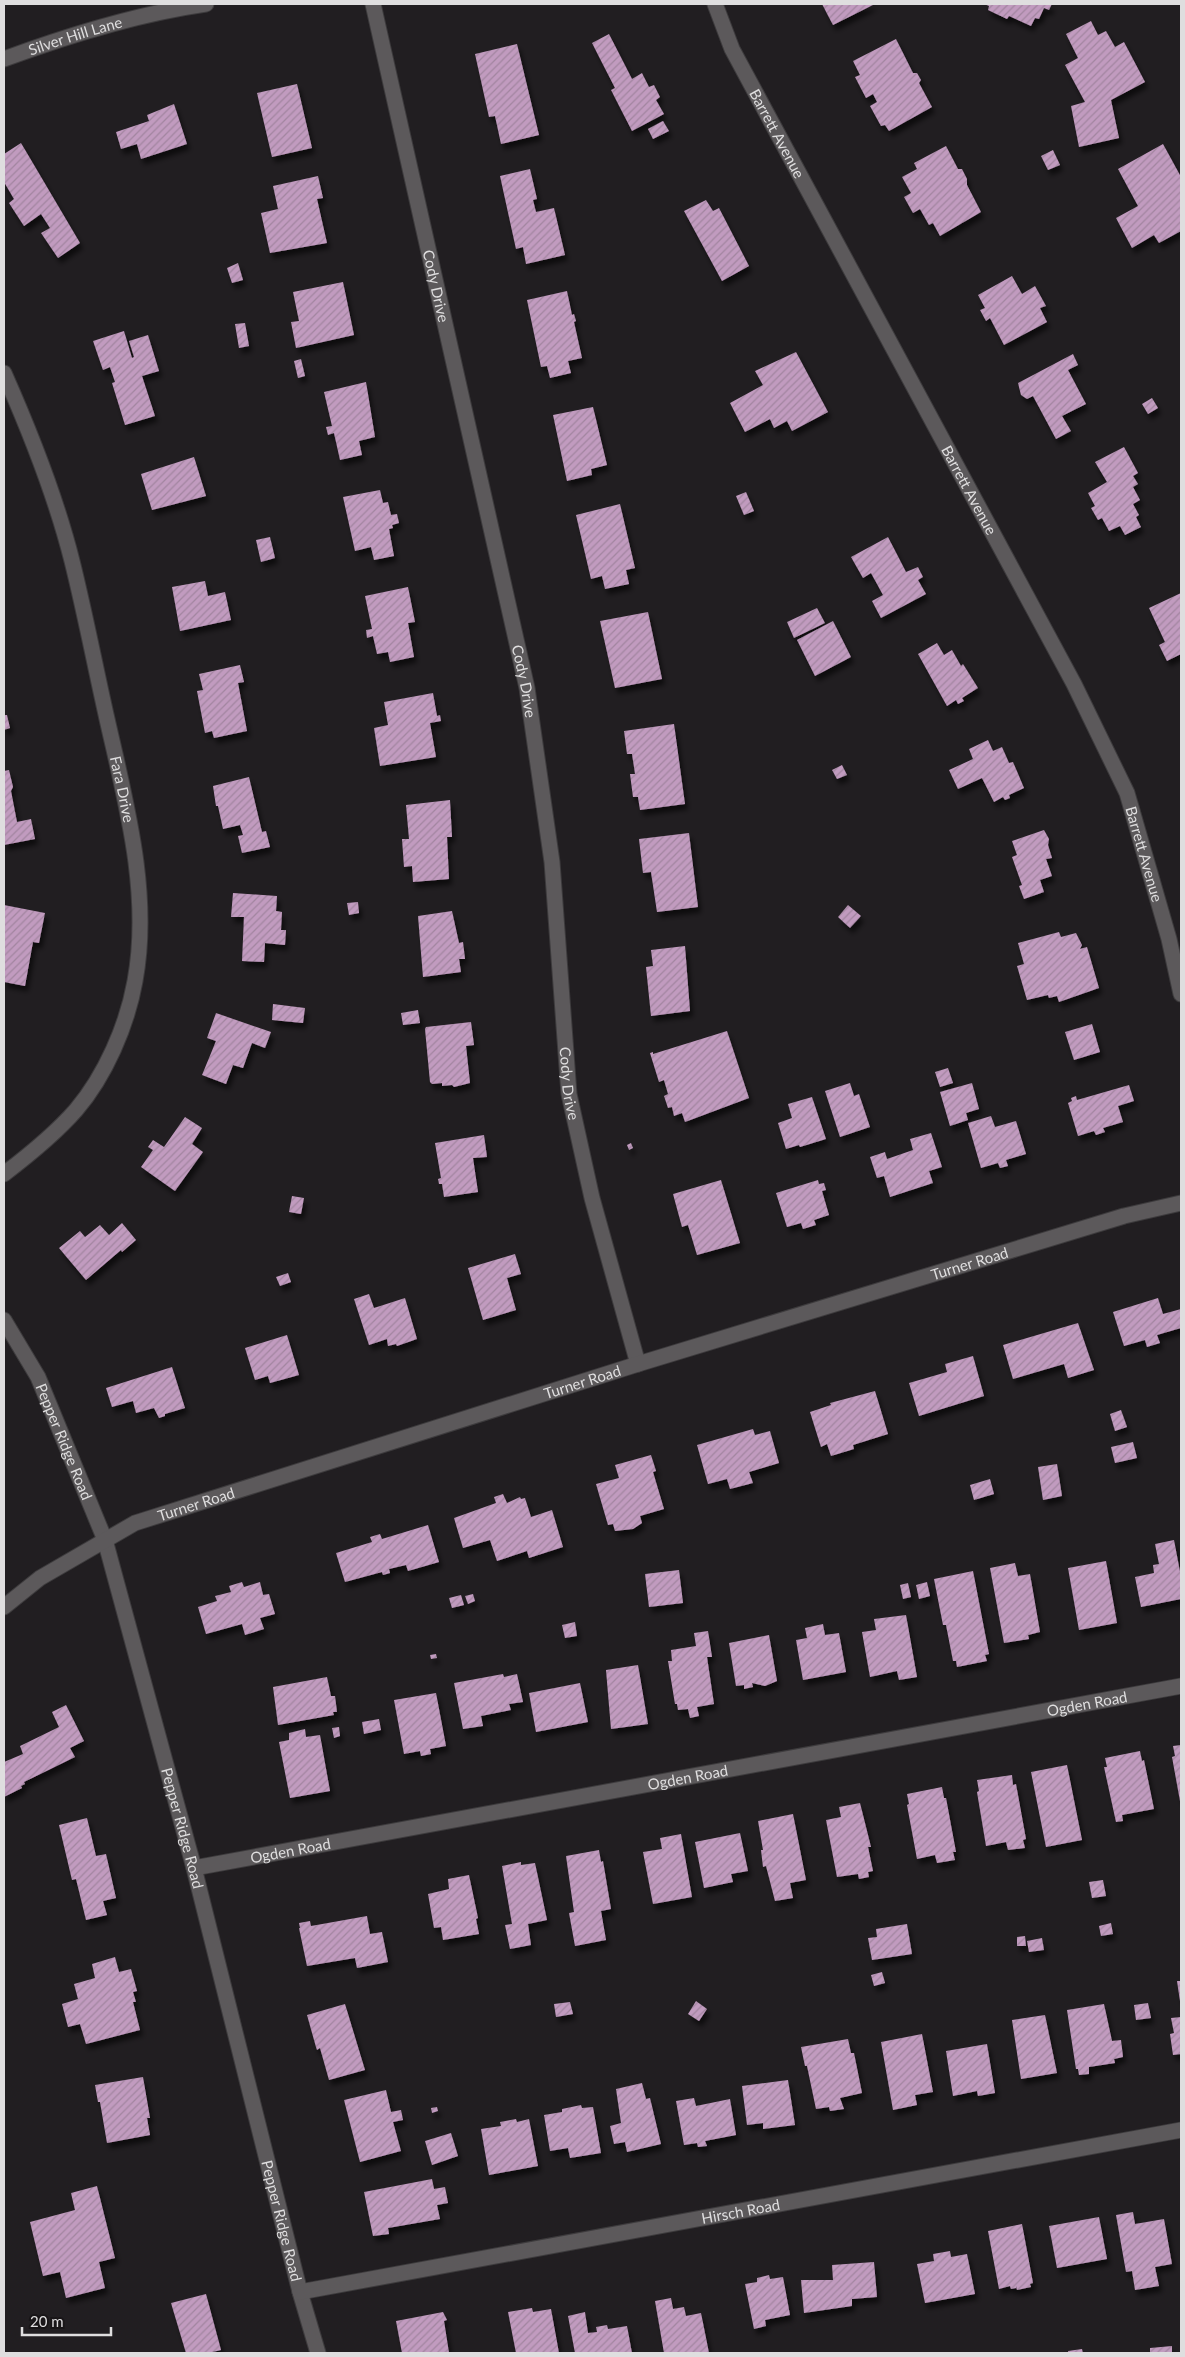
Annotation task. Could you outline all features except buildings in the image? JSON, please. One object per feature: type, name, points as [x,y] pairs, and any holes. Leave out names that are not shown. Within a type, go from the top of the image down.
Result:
[{"type":"street","name":"Silver Hill Lane","points":[[4,59],[47,43],[125,20],[206,4]]},
{"type":"street","name":"Cody Drive","points":[[373,4],[527,688],[552,862],[569,1094],[592,1198],[638,1364]]},
{"type":"street","name":"Barrett Avenue","points":[[715,4],[732,49],[1074,684],[1127,793],[1169,940],[1181,994]]},
{"type":"street","name":"Fara Drive","points":[[4,373],[49,484],[72,561],[126,803],[138,881],[141,935],[135,982],[122,1026],[109,1057],[90,1091],[58,1129],[4,1174]]},
{"type":"street","name":"Turner Road","points":[[4,1607],[40,1578],[135,1523],[638,1364],[1124,1216],[1181,1203]]},
{"type":"street","name":"Pepper Ridge Road","points":[[4,1320],[38,1377],[106,1540],[194,1868],[300,2292],[318,2353]]},
{"type":"street","name":"Ogden Road","points":[[194,1868],[1181,1686]]},
{"type":"street","name":"Hirsch Road","points":[[300,2292],[1181,2130]]}]
